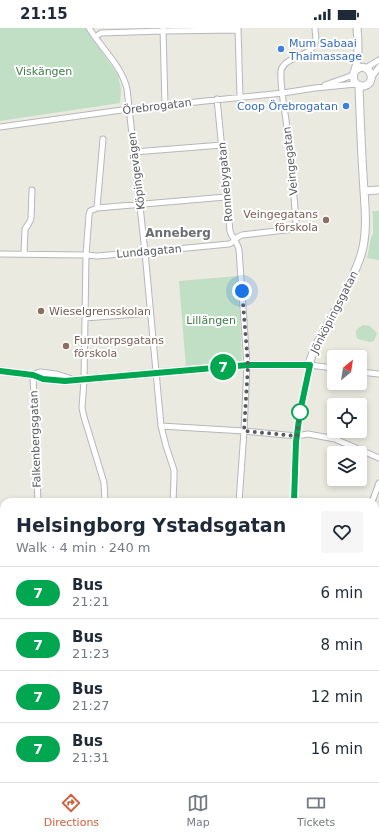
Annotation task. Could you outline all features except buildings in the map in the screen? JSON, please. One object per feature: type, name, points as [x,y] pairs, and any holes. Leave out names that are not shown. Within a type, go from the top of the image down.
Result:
[{"type":"street","name":"Köpingevägen","points":[[89,28],[117,67],[127,89],[145,252],[161,426],[174,470],[173,498]]},
{"type":"street","name":"Veingegatan","points":[[293,229],[296,226],[294,195],[281,74],[282,68],[287,63],[313,48],[316,41],[315,28]]},
{"type":"street","points":[[357,28],[358,52],[354,81],[357,85],[368,85]]},
{"type":"street","points":[[163,29],[165,106]]},
{"type":"street","points":[[95,37],[102,33],[163,29],[238,29],[240,97]]},
{"type":"street","points":[[358,52],[364,68],[370,72],[372,77]]},
{"type":"street","points":[[354,73],[356,70],[364,68],[379,60]]},
{"type":"street","points":[[360,99],[379,67]]},
{"type":"street","name":"Örebrogatan","points":[[315,88],[345,78],[354,73]]},
{"type":"street","name":"Örebrogatan","points":[[0,127],[129,109],[283,93],[315,88],[357,85]]},
{"type":"street","name":"Jönköpingsgatan","points":[[294,498],[295,452],[300,412],[311,358],[349,286],[362,254],[365,224],[364,190],[360,99],[357,85]]},
{"type":"street","name":"Ronnebygatan","points":[[217,99],[230,231],[231,236],[238,245],[239,250],[248,365],[239,498]]},
{"type":"street","points":[[97,208],[103,139]]},
{"type":"street","points":[[134,152],[222,145]]},
{"type":"street","points":[[24,254],[25,229],[31,220],[32,190]]},
{"type":"street","points":[[364,190],[379,190]]},
{"type":"street","points":[[105,498],[104,483],[82,408],[84,380],[86,255],[90,211],[97,208],[226,197]]},
{"type":"street","name":"Lundagatan","points":[[0,254],[97,256],[145,252],[229,244],[232,243],[234,239],[242,235],[293,229]]},
{"type":"street","points":[[85,318],[150,313]]},
{"type":"street","points":[[0,371],[33,375],[56,375],[73,380],[84,380],[248,365],[310,365],[327,367]]},
{"type":"street","points":[[367,373],[379,374]]},
{"type":"street","name":"Falkenbergsgatan","points":[[33,375],[38,498]]},
{"type":"street","points":[[161,426],[297,436],[308,434],[335,439],[379,458]]},
{"type":"street","points":[[373,498],[379,483]]},
{"type":"green space","name":"Viskängen","points":[[0,28],[85,28],[118,75],[121,89],[120,103],[0,121]]},
{"type":"green space","points":[[379,210],[379,260],[367,258],[373,233],[372,211]]},
{"type":"green space","name":"Lillängen","points":[[238,276],[242,360],[240,362],[186,367],[179,281]]},
{"type":"green space","points":[[363,325],[370,326],[377,333],[374,341],[370,342],[358,339],[356,330]]},
{"type":"bus line","name":"7","points":[[0,371],[33,375],[43,379],[65,381],[248,365],[310,365],[300,412],[296,442],[294,498]]},
{"type":"place","name":"Mum Sabaai Thaimassage","points":[[281,49]]},
{"type":"place","name":"Coop Örebrogatan","points":[[346,106]]},
{"type":"place","name":"Veingegatans förskola","points":[[326,220]]},
{"type":"place","name":"Wieselgrensskolan","points":[[41,311]]},
{"type":"place","name":"Furutorpsgatans förskola","points":[[66,346]]},
{"type":"district","name":"Anneberg","points":[[178,233]]},
{"type":"route","points":[[242,291],[248,365],[244,431],[297,436],[300,412]]}]
